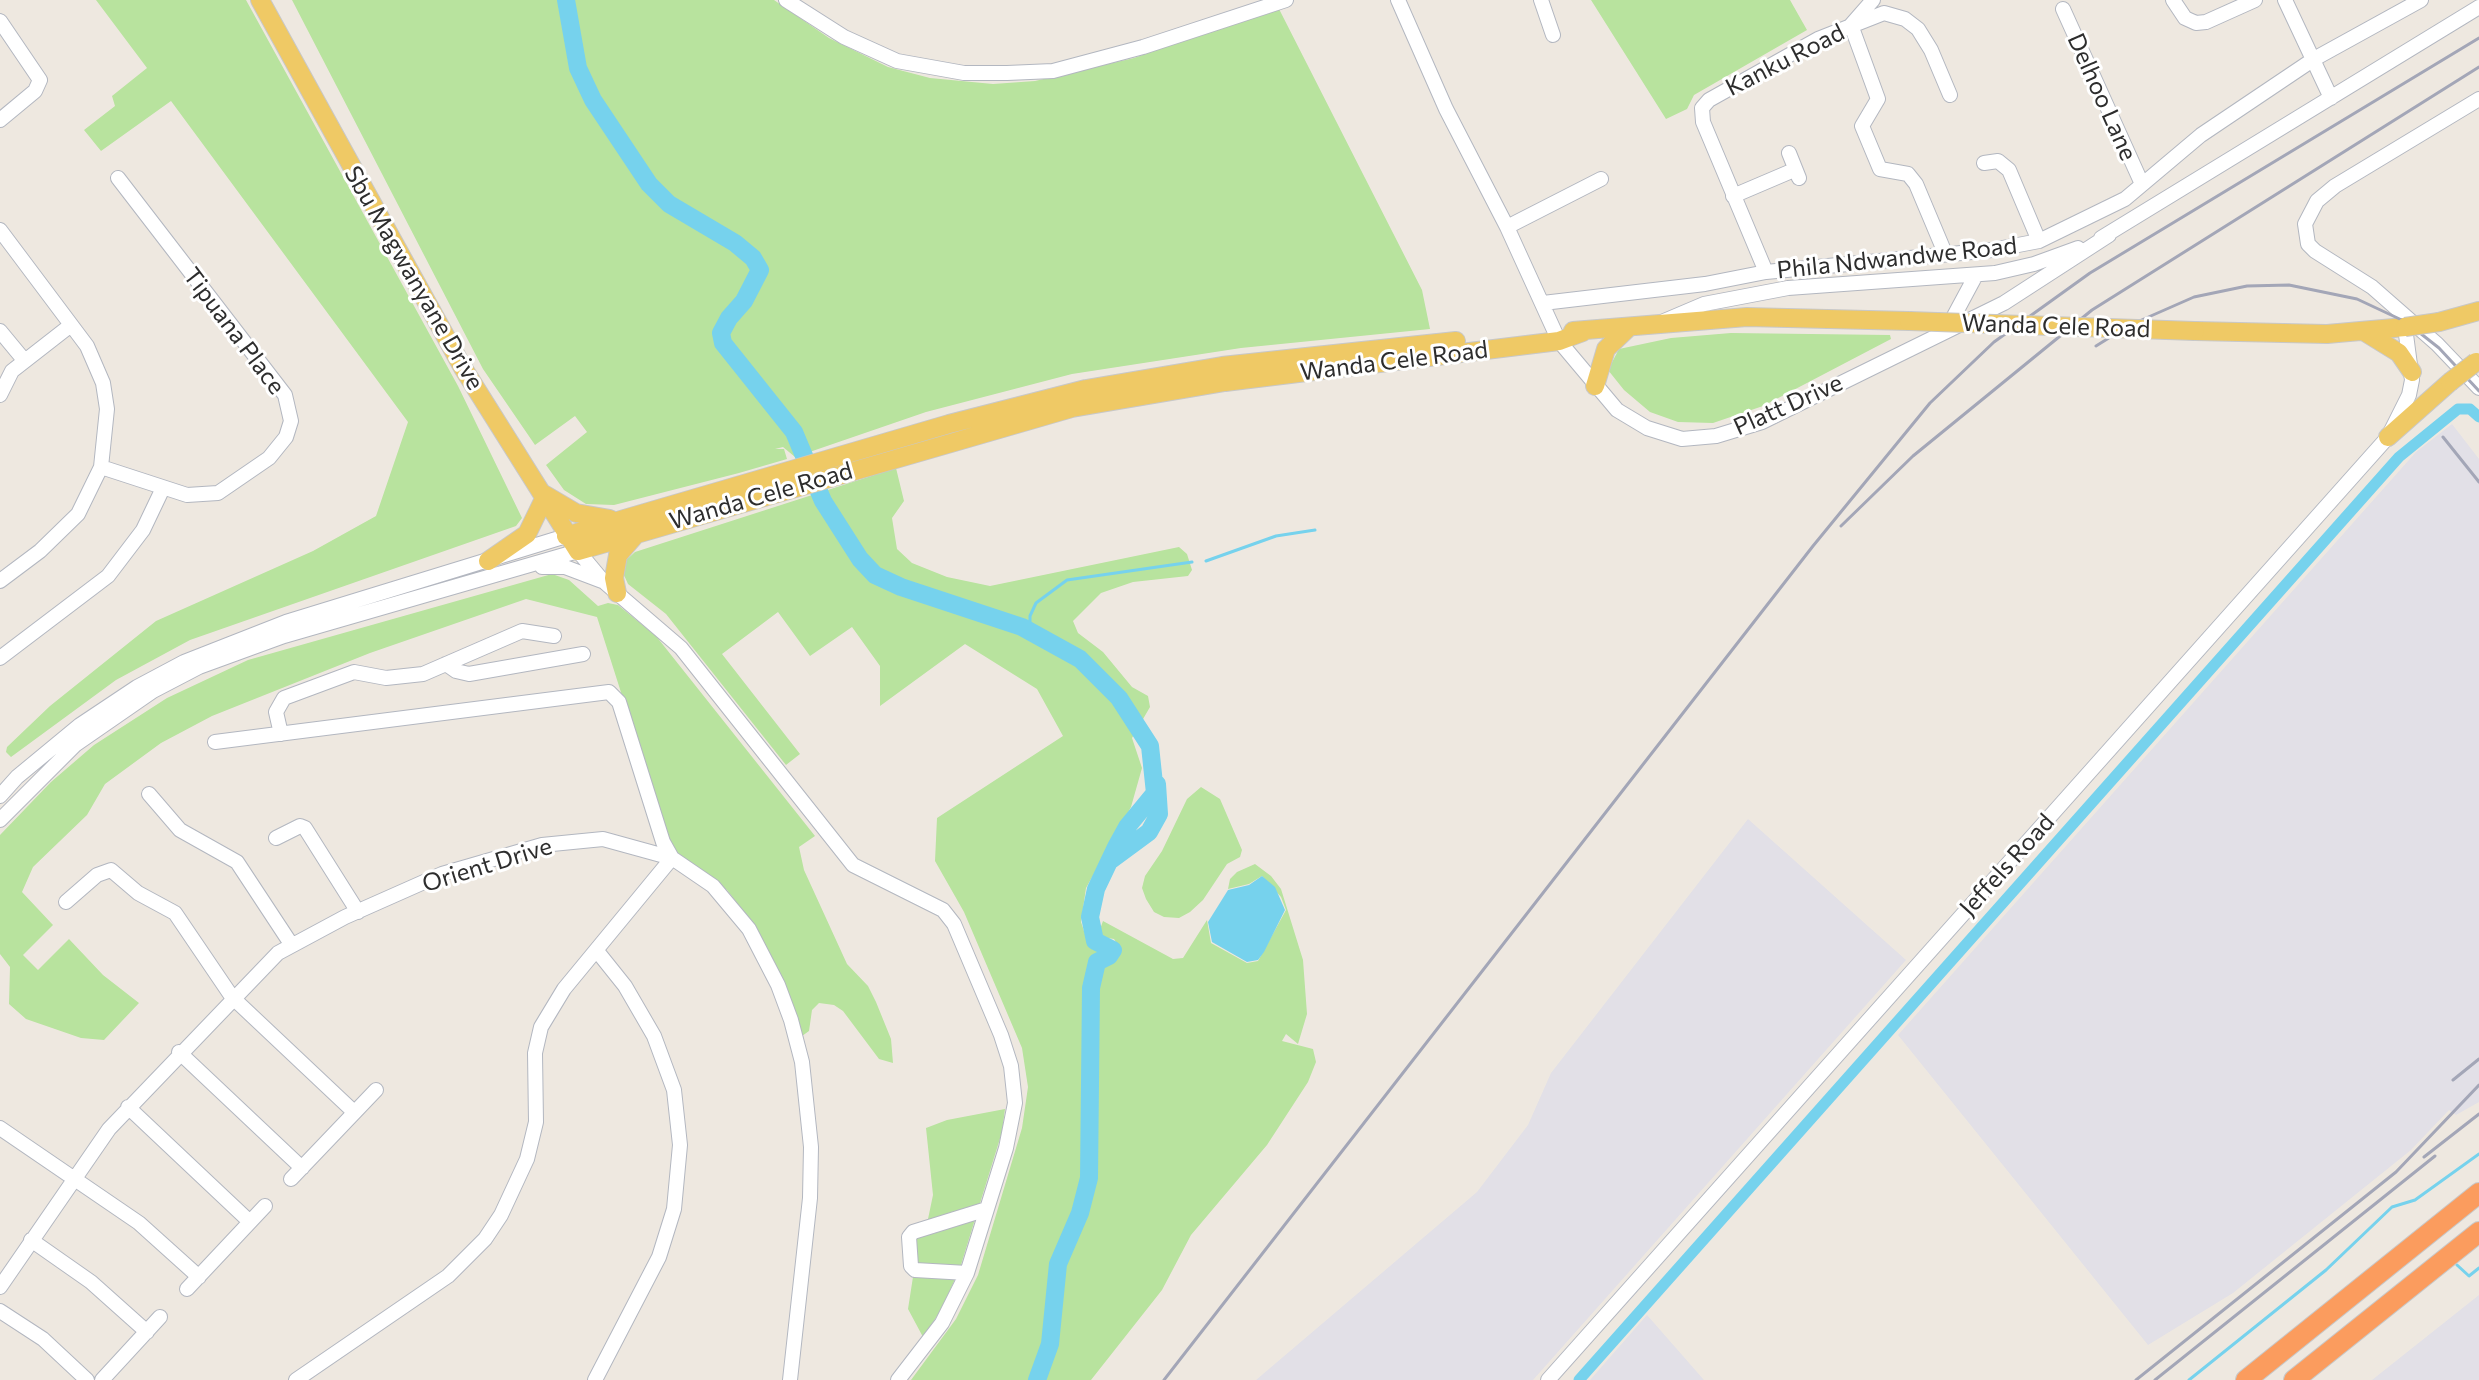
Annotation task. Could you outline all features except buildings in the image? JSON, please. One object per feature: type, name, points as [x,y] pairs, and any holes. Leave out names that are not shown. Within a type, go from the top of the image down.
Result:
[{"type":"highway","points":[[2246,1380],[2479,1193]]},
{"type":"highway","points":[[2294,1380],[2479,1232]]},
{"type":"main road","name":"Sbu Magwanyane Drive","points":[[260,0],[463,368],[572,543]]},
{"type":"main road","name":"Wanda Cele Road","points":[[572,543],[639,531],[1029,402],[1152,377],[1317,354],[1556,336],[1747,317],[2195,331],[2402,333],[2479,311]]},
{"type":"main road","points":[[1595,386],[1606,349],[1629,327]]},
{"type":"main road","points":[[2365,332],[2399,353],[2412,372]]},
{"type":"main road","points":[[2388,437],[2478,360]]},
{"type":"main road","name":"Wanda Cele Road","points":[[572,543],[622,520],[795,477]]},
{"type":"main road","points":[[488,561],[527,534],[542,496],[576,513],[622,520]]},
{"type":"main road","points":[[610,587],[618,555],[639,531]]},
{"type":"street","points":[[786,0],[844,37],[897,61],[964,73],[1007,73],[1053,71],[1143,47],[1286,0]]},
{"type":"street","name":"Platt Drive","points":[[1398,0],[1446,109],[1507,227],[1556,336],[1617,410],[1647,428],[1682,439],[1716,436],[1762,422],[2004,303],[2109,235]]},
{"type":"street","points":[[1541,0],[1553,35]]},
{"type":"street","points":[[1873,0],[1851,25],[1878,99],[1862,126],[1876,163],[1883,171],[1904,172],[1912,178],[1945,253]]},
{"type":"street","points":[[2173,0],[2185,18],[2196,23],[2206,22],[2255,0]]},
{"type":"street","points":[[2285,0],[2331,98]]},
{"type":"street","name":"Phila Ndwandwe Road","points":[[1543,303],[1705,284],[1766,272],[2039,241],[2125,199],[2201,135],[2314,59],[2421,0]]},
{"type":"street","name":"Phila Ndwandwe Road","points":[[1656,324],[1704,304],[1788,288],[1849,281],[1976,275],[2034,264],[2109,235],[2479,7]]},
{"type":"street","name":"Delhoo Lane","points":[[2063,9],[2142,184]]},
{"type":"street","name":"Kanku Road","points":[[1733,196],[1703,122],[1702,108],[1709,100],[1851,25],[1884,13],[1905,19],[1918,29],[1931,50],[1950,95]]},
{"type":"street","points":[[0,21],[40,80],[35,91],[0,120]]},
{"type":"street","points":[[2479,99],[2335,186],[2317,201],[2305,224],[2308,244],[2315,251],[2380,294],[2437,344],[2479,388]]},
{"type":"street","points":[[1766,272],[1733,196],[1797,174],[1789,153]]},
{"type":"street","points":[[1984,163],[1998,161],[2009,170],[2039,241]]},
{"type":"street","name":"Tipuana Place","points":[[101,467],[163,488],[203,496],[218,493],[239,482],[269,458],[286,437],[290,410],[285,395],[118,178]]},
{"type":"street","points":[[1507,227],[1601,179]]},
{"type":"street","points":[[0,581],[69,523],[91,493],[101,467],[107,424],[103,383],[87,346],[1,234]]},
{"type":"street","name":"Phila Ndwandwe Road","points":[[1947,330],[1976,275]]},
{"type":"street","points":[[0,395],[5,382],[24,360],[71,325]]},
{"type":"street","points":[[0,331],[24,360]]},
{"type":"street","name":"Jeffels Road","points":[[1548,1380],[2388,437],[2409,395],[2412,372],[2402,333]]},
{"type":"street","points":[[0,658],[16,650],[108,576],[143,530],[163,488]]},
{"type":"street","points":[[572,543],[610,587],[681,648],[853,865],[943,910],[954,924],[1011,1066],[1015,1103],[967,1273],[942,1323],[898,1380]]},
{"type":"street","name":"Wanda Cele Road","points":[[0,796],[17,777],[80,725],[137,687],[184,662],[286,622],[488,561],[572,543]]},
{"type":"street","name":"Wanda Cele Road","points":[[0,820],[75,745],[153,691],[199,667],[284,636],[526,567],[572,543]]},
{"type":"street","points":[[526,567],[565,567],[610,587]]},
{"type":"street","points":[[281,734],[276,712],[284,698],[354,672],[403,677],[446,664],[522,631],[554,636]]},
{"type":"street","points":[[446,664],[461,673],[484,673],[583,654]]},
{"type":"street","points":[[215,742],[609,692],[619,702],[663,842],[672,858],[564,989],[541,1027],[535,1053],[536,1122],[527,1159],[501,1215],[485,1239],[448,1276],[296,1380]]},
{"type":"street","points":[[149,794],[180,830],[237,862],[291,944]]},
{"type":"street","points":[[314,825],[361,910]]},
{"type":"street","points":[[276,838],[300,826],[305,828],[361,910]]},
{"type":"street","name":"Orient Drive","points":[[0,1287],[96,1143],[232,997],[291,944],[442,874],[542,845],[603,839],[672,858],[713,886],[749,929],[778,985],[802,1062],[811,1147],[810,1198],[790,1380]]},
{"type":"street","points":[[66,902],[104,870],[116,871],[138,893],[175,913],[186,923],[232,997],[354,1112]]},
{"type":"street","points":[[595,1380],[659,1257],[669,1227],[680,1145],[674,1090],[654,1036],[625,986],[597,951]]},
{"type":"street","points":[[179,1052],[302,1168]]},
{"type":"street","points":[[291,1179],[376,1090]]},
{"type":"street","points":[[128,1107],[250,1222]]},
{"type":"street","points":[[1,1131],[139,1223],[199,1277]]},
{"type":"street","points":[[187,1289],[265,1206]]},
{"type":"street","points":[[967,1273],[915,1270],[911,1266],[909,1237],[913,1232],[987,1209]]},
{"type":"street","points":[[31,1240],[91,1282],[147,1332]]},
{"type":"street","points":[[0,1311],[43,1339],[87,1380]]},
{"type":"street","points":[[102,1380],[160,1317]]},
{"type":"shaded area","points":[[2452,424],[2479,459],[2479,1102],[2456,1115],[2449,1110],[2411,1150],[2233,1293],[2148,1345],[1898,1035],[2416,452]]},
{"type":"shaded area","points":[[1748,819],[1906,960],[1533,1380],[1256,1380],[1477,1192],[1528,1125],[1551,1073]]},
{"type":"shaded area","points":[[2479,1295],[2479,1380],[2372,1380]]},
{"type":"shaded area","points":[[1647,1315],[1704,1380],[1590,1380]]},
{"type":"green space","points":[[96,0],[246,0],[458,386],[522,518],[516,526],[190,640],[116,680],[11,757],[6,752],[7,747],[50,706],[156,621],[313,551],[376,516],[408,422],[171,101],[101,151],[84,130],[115,106],[112,96],[147,68]]},
{"type":"green space","points":[[292,0],[774,0],[829,38],[888,67],[930,78],[993,84],[1035,81],[1134,58],[1278,7],[1422,290],[1430,329],[1241,348],[1072,374],[926,412],[795,457],[783,447],[775,449],[784,449],[787,459],[739,473],[614,505],[586,504],[564,490],[546,465],[587,432],[575,416],[535,445],[483,369]]},
{"type":"green space","points":[[1591,0],[1790,0],[1807,30],[1694,95],[1687,109],[1666,119]]},
{"type":"green space","points":[[1731,333],[1890,335],[1891,339],[1763,406],[1713,423],[1678,422],[1650,412],[1624,390],[1608,370],[1619,349],[1671,338]]},
{"type":"green space","points":[[896,468],[904,501],[892,518],[897,549],[912,563],[947,577],[990,586],[1179,547],[1187,554],[1192,570],[1188,576],[1133,582],[1101,593],[1073,621],[1078,633],[1103,652],[1132,687],[1148,696],[1150,707],[1132,738],[1142,768],[1131,807],[1086,888],[1081,922],[1089,946],[1111,961],[1121,950],[1114,939],[1102,937],[1099,932],[1103,921],[1173,959],[1183,958],[1207,920],[1211,943],[1247,963],[1258,961],[1286,910],[1281,897],[1262,876],[1249,884],[1228,889],[1230,879],[1237,872],[1255,864],[1271,876],[1281,889],[1303,960],[1307,1014],[1298,1044],[1286,1034],[1282,1041],[1313,1049],[1316,1062],[1308,1082],[1267,1145],[1191,1235],[1162,1290],[1091,1380],[911,1380],[956,1319],[978,1275],[1022,1128],[1028,1087],[1022,1048],[964,912],[935,861],[937,818],[1063,736],[1037,689],[965,644],[880,706],[880,666],[852,627],[810,656],[778,612],[722,654],[800,754],[786,765],[666,614],[628,584],[623,573],[623,563],[635,552]]},
{"type":"green space","points":[[552,574],[569,580],[598,606],[608,603],[618,605],[656,636],[815,836],[799,847],[804,870],[847,964],[868,986],[876,1002],[891,1039],[893,1063],[879,1059],[843,1011],[834,1005],[819,1003],[812,1010],[809,1031],[802,1036],[784,981],[751,921],[727,890],[676,855],[668,840],[597,617],[526,599],[370,653],[212,716],[161,743],[105,784],[87,815],[33,867],[22,892],[53,925],[23,955],[38,970],[69,939],[103,975],[139,1003],[104,1040],[81,1038],[26,1019],[9,1004],[10,967],[0,954],[0,835],[51,782],[94,745],[167,698],[248,660]]},
{"type":"green space","points":[[1201,787],[1220,799],[1242,850],[1240,857],[1227,864],[1203,900],[1190,912],[1179,918],[1164,917],[1154,912],[1146,899],[1142,888],[1145,876],[1162,851],[1187,799]]},
{"type":"green space","points":[[1005,1109],[1002,1132],[960,1268],[941,1310],[923,1337],[908,1309],[915,1264],[914,1239],[928,1219],[933,1195],[926,1128],[947,1120]]},
{"type":"water","points":[[1262,876],[1275,887],[1285,910],[1264,952],[1258,960],[1247,962],[1212,942],[1208,922],[1228,890],[1249,885]]},
{"type":"waterway","points":[[566,0],[578,68],[593,100],[649,184],[669,204],[735,243],[753,258],[760,270],[744,301],[721,333],[723,343],[794,432],[823,501],[860,559],[875,575],[901,587],[1022,627],[1080,659],[1119,698],[1150,746],[1155,793],[1127,827],[1116,847],[1096,889],[1090,917],[1095,941],[1113,950],[1097,962],[1091,988],[1089,1178],[1080,1213],[1058,1264],[1050,1344],[1037,1380]]},
{"type":"waterway","points":[[1579,1380],[2399,457],[2458,409],[2470,409],[2479,417]]},
{"type":"waterway","points":[[1206,561],[1276,536],[1315,530]]},
{"type":"waterway","points":[[1030,632],[1030,616],[1036,603],[1067,580],[1192,562]]},
{"type":"waterway","points":[[1111,860],[1149,832],[1159,814],[1157,784]]},
{"type":"waterway","points":[[2189,1380],[2326,1270],[2392,1207],[2415,1200],[2479,1154]]},
{"type":"waterway","points":[[2457,1265],[2469,1276],[2479,1268]]},
{"type":"railway","points":[[1164,1380],[1813,546],[1930,403],[1994,342],[2090,273],[2479,38]]},
{"type":"railway","points":[[1841,526],[1913,456],[2092,310],[2479,67]]},
{"type":"railway","points":[[2096,346],[2128,326],[2194,297],[2247,286],[2289,285],[2357,299],[2406,322],[2439,348],[2479,391]]},
{"type":"railway","points":[[2443,437],[2479,482]]},
{"type":"railway","points":[[2453,1080],[2479,1059]]},
{"type":"railway","points":[[2136,1380],[2396,1172],[2479,1085]]},
{"type":"railway","points":[[2424,1157],[2479,1114]]},
{"type":"railway","points":[[2155,1380],[2435,1156]]}]
